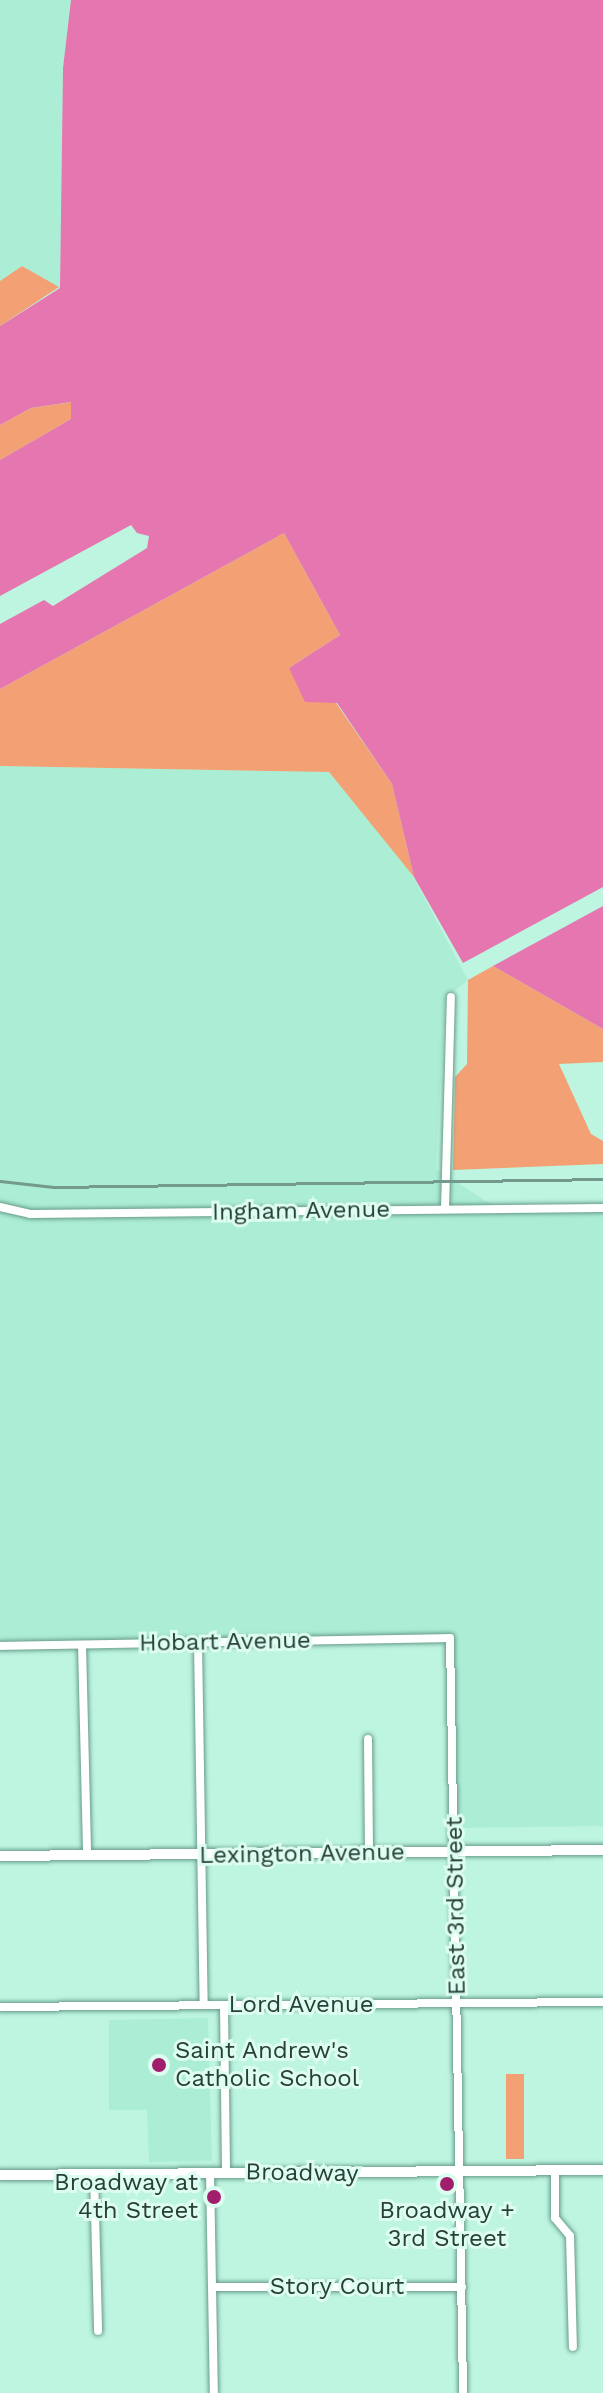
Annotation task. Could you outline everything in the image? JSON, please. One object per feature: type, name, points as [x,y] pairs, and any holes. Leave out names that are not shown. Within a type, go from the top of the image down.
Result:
[{"type":"street","points":[[445,1209],[451,997]]},
{"type":"street","name":"Ingham Avenue","points":[[0,1207],[30,1214],[603,1208]]},
{"type":"street","name":"Hobart Avenue","points":[[0,1646],[450,1638]]},
{"type":"street","name":"East 3rd Street","points":[[450,1638],[463,2393]]},
{"type":"street","points":[[198,1643],[204,2005]]},
{"type":"street","points":[[82,1645],[87,1855]]},
{"type":"street","points":[[368,1739],[369,1853]]},
{"type":"street","name":"Lexington Avenue","points":[[0,1856],[603,1850]]},
{"type":"street","name":"Lord Avenue","points":[[0,2007],[603,2002]]},
{"type":"street","points":[[224,2006],[226,2172]]},
{"type":"street","points":[[555,2170],[555,2218],[570,2236],[573,2347]]},
{"type":"street","name":"Broadway","points":[[0,2175],[603,2170]]},
{"type":"street","points":[[210,2172],[214,2393]]},
{"type":"street","points":[[94,2174],[98,2331]]},
{"type":"street","name":"Story Court","points":[[212,2287],[462,2287]]},
{"type":"shaded area","points":[[0,0],[71,0],[63,68],[60,289],[22,266],[0,281]]},
{"type":"shaded area","points":[[71,0],[603,0],[603,887],[463,963],[414,877],[392,784],[337,703],[305,702],[289,668],[340,635],[284,533],[0,689],[0,624],[44,600],[53,606],[147,548],[149,536],[137,533],[131,525],[0,596],[0,460],[71,419],[71,402],[31,408],[0,425],[0,326],[60,288],[63,68]]},
{"type":"shaded area","points":[[22,266],[59,287],[0,326],[0,281]]},
{"type":"shaded area","points":[[72,402],[71,419],[0,460],[0,425],[31,408]]},
{"type":"shaded area","points":[[284,533],[340,635],[289,668],[336,703],[392,784],[414,877],[329,772],[0,766],[0,689]]},
{"type":"shaded area","points":[[0,766],[329,772],[410,871],[468,980],[445,999],[436,1169],[494,1206],[603,1204],[603,1826],[455,1828],[451,1638],[0,1644]]},
{"type":"shaded area","points":[[603,906],[603,1029],[493,966]]},
{"type":"shaded area","points":[[493,966],[603,1029],[603,1062],[559,1064],[591,1134],[603,1141],[603,1164],[453,1170],[455,1077],[467,1064],[468,980]]},
{"type":"shaded area","name":"Saint Andrew's Catholic School","points":[[208,2018],[212,2161],[149,2162],[147,2110],[109,2110],[109,2020]]},
{"type":"shaded area","points":[[506,2074],[524,2074],[524,2159],[506,2159]]},
{"type":"railway","points":[[0,1181],[54,1187],[603,1179]]},
{"type":"place","name":"Saint Andrew's Catholic School","points":[[159,2065]]},
{"type":"place","name":"Broadway + 3rd Street","points":[[447,2184]]},
{"type":"place","name":"Broadway at 4th Street","points":[[214,2197]]}]
